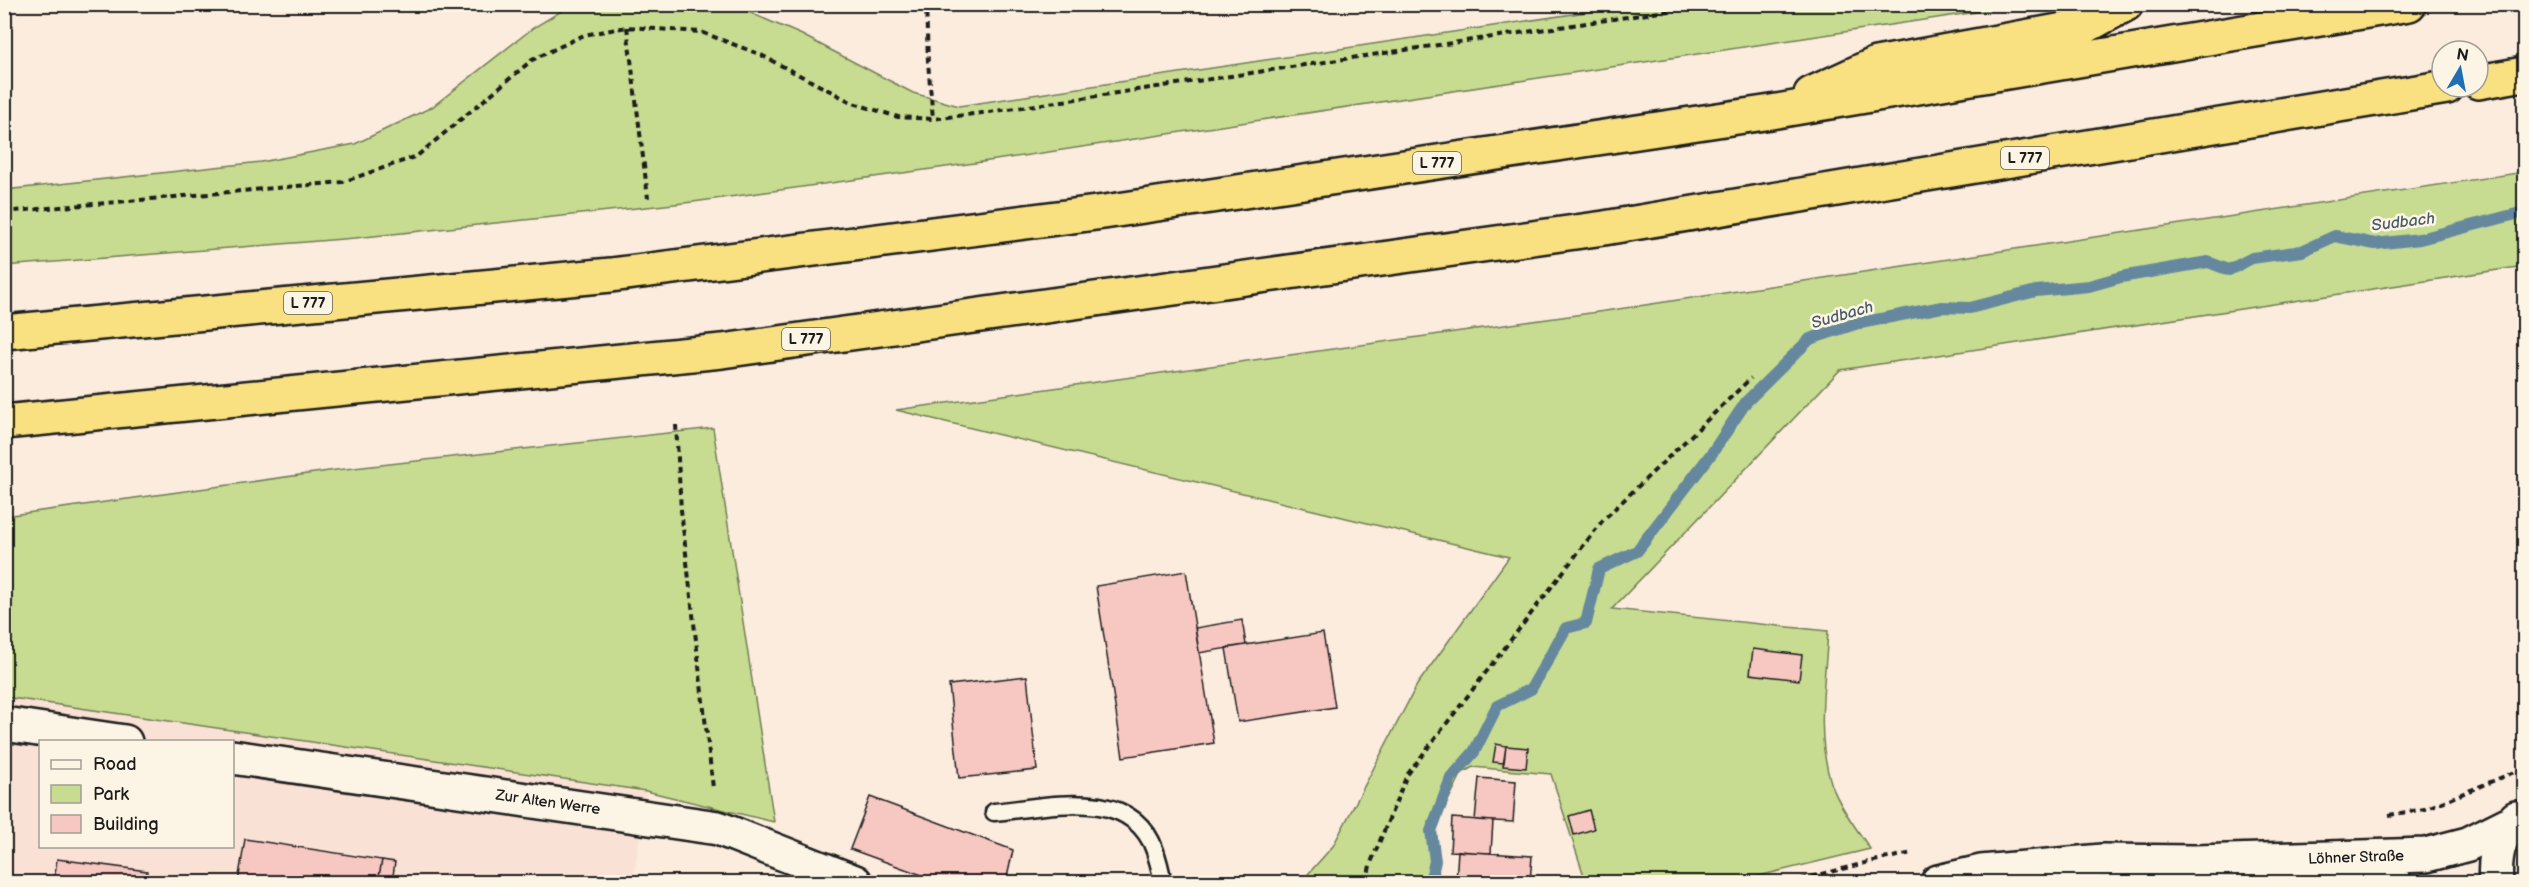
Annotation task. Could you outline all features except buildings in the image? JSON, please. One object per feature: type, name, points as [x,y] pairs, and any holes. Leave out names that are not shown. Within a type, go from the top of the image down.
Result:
[{"type":"highway","name":"L 777","points":[[1771,112],[1876,64],[2086,26],[2126,4]]},
{"type":"highway","name":"L 777","points":[[4,332],[611,275],[1104,212],[1771,112],[2409,4]]},
{"type":"highway","points":[[2490,80],[2524,74]]},
{"type":"highway","name":"L 777","points":[[4,422],[603,364],[757,346],[1604,228],[2430,90]]},
{"type":"main road","points":[[4,724],[117,740]]},
{"type":"main road","name":"Zur Alten Werre","points":[[234,757],[718,828],[855,882]]},
{"type":"main road","points":[[2496,882],[2495,863],[2500,842],[2517,816]]},
{"type":"main road","name":"Löhner Straße","points":[[1938,882],[1981,872],[2102,861],[2195,862],[2426,855],[2468,844],[2517,816]]},
{"type":"main road","name":"Löhner Straße","points":[[2195,862],[2394,882]]},
{"type":"lane","points":[[994,813],[1084,803],[1106,807],[1127,815],[1140,824],[1150,837],[1162,882]]},
{"type":"path","points":[[926,4],[933,119]]},
{"type":"path","points":[[4,212],[343,182],[417,156],[532,60],[584,35],[627,27],[701,32],[759,54],[853,103],[898,117],[933,119],[1001,111],[1714,4]]},
{"type":"path","points":[[627,27],[648,198]]},
{"type":"path","points":[[1367,882],[1370,866],[1407,775],[1603,520],[1751,378]]},
{"type":"path","points":[[676,425],[681,510],[718,828]]},
{"type":"path","points":[[2385,816],[2425,809],[2524,768]]},
{"type":"shaded area","points":[[4,697],[646,791],[633,882],[5,882]]},
{"type":"green space","points":[[573,4],[732,5],[802,35],[913,93],[959,106],[1633,5],[2023,5],[982,162],[693,202],[355,238],[5,266],[5,190],[261,162],[355,144],[432,107],[533,28]]},
{"type":"green space","points":[[2524,172],[2524,266],[1840,370],[1612,609],[1828,631],[1822,728],[1827,767],[1840,803],[1870,849],[1734,882],[1586,882],[1551,774],[1473,767],[1462,773],[1436,825],[1439,882],[1301,882],[1333,846],[1417,685],[1509,557],[896,410],[1612,310]]},
{"type":"green space","points":[[713,428],[774,822],[646,791],[5,697],[5,516],[336,470]]},
{"type":"waterway","name":"Sudbach","points":[[1430,882],[1435,861],[1431,831],[1451,778],[1474,752],[1497,706],[1531,689],[1566,628],[1586,623],[1599,569],[1637,551],[1712,453],[1746,402],[1810,339],[1855,324],[1942,307],[1970,308],[2036,291],[2089,286],[2121,277],[2208,262],[2229,270],[2252,258],[2302,251],[2335,236],[2375,244],[2420,239],[2524,212]]}]
